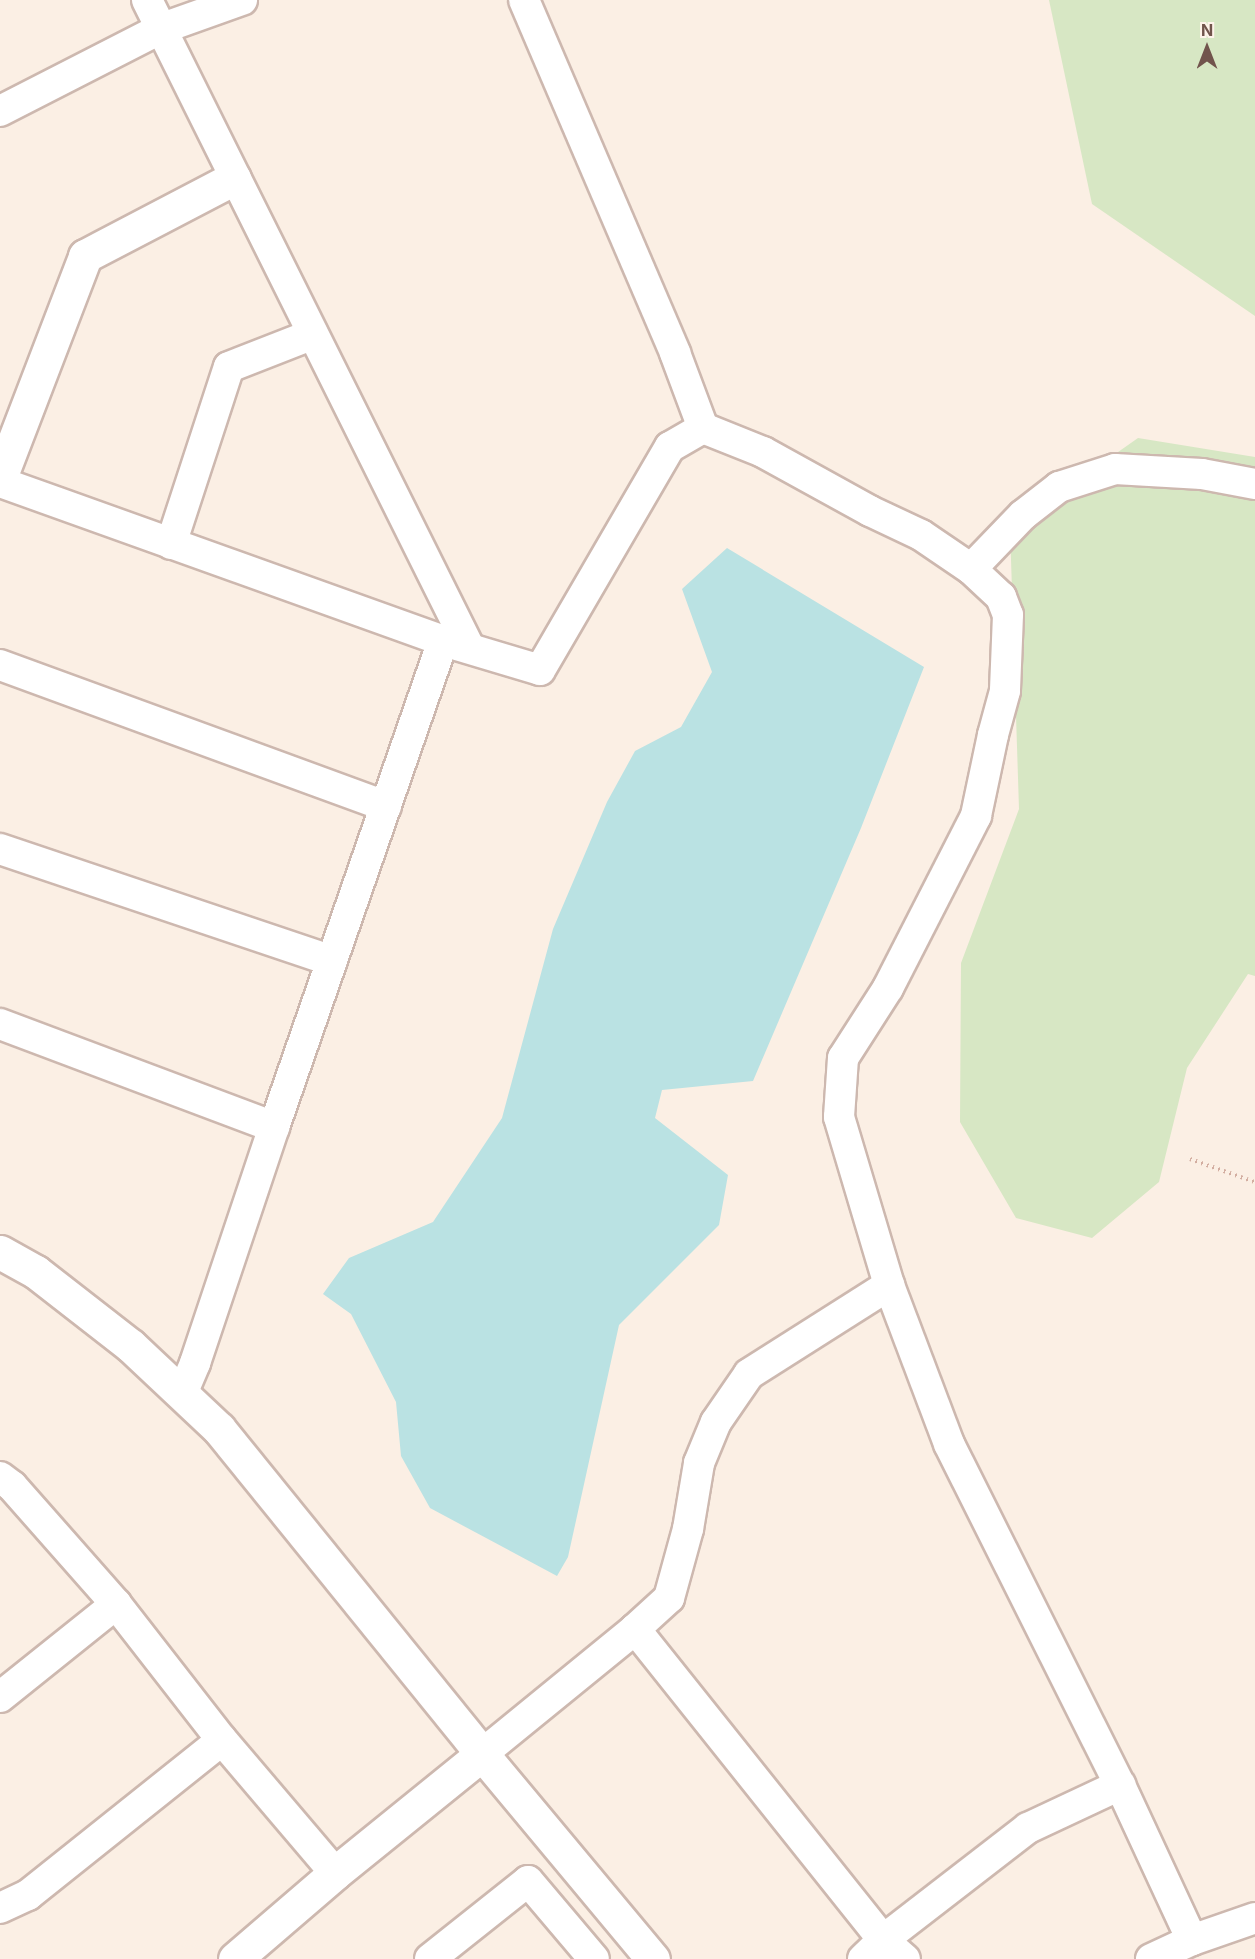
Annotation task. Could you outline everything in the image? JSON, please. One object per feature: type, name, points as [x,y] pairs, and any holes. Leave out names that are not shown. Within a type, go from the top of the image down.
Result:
[{"type":"street","points":[[147,0],[313,334],[456,644],[386,806],[274,1127],[195,1363],[182,1394]]},
{"type":"street","points":[[0,111],[160,29],[242,0]]},
{"type":"street","points":[[524,0],[675,353],[703,428],[763,452],[870,511],[921,535],[972,569],[1001,597],[1008,615],[1010,634],[1005,691],[976,816],[888,988],[843,1058],[839,1117],[889,1285],[949,1444],[1120,1785],[1191,1940]]},
{"type":"street","points":[[234,178],[85,256],[0,480],[171,544],[456,644],[540,670],[670,447],[703,428]]},
{"type":"street","points":[[171,544],[229,367],[313,334]]},
{"type":"street","points":[[972,569],[1023,515],[1059,487],[1115,469],[1202,474],[1255,484]]},
{"type":"street","points":[[0,665],[386,806]]},
{"type":"street","points":[[0,849],[332,961]]},
{"type":"street","points":[[0,1024],[274,1127]]},
{"type":"street","points":[[0,1252],[36,1272],[131,1346],[219,1428],[482,1754],[653,1959]]},
{"type":"street","points":[[235,1959],[335,1873],[669,1598],[688,1529],[699,1463],[716,1422],[749,1374],[889,1285]]},
{"type":"street","points":[[0,1477],[12,1486],[116,1604],[222,1740],[335,1873]]},
{"type":"street","points":[[0,1697],[116,1604]]},
{"type":"street","points":[[634,1629],[884,1952],[1028,1828],[1120,1785]]},
{"type":"street","points":[[0,1908],[28,1895],[222,1740]]},
{"type":"street","points":[[430,1959],[528,1881],[594,1959]]},
{"type":"street","points":[[1151,1959],[1191,1940],[1255,1918]]},
{"type":"path","points":[[1190,1159],[1255,1182]]},
{"type":"green space","points":[[1049,0],[1255,0],[1255,316],[1092,204]]},
{"type":"green space","points":[[1138,438],[1255,457],[1255,976],[1248,974],[1187,1068],[1159,1182],[1092,1238],[1016,1218],[960,1122],[961,963],[1019,809],[1010,528]]},
{"type":"water","points":[[727,548],[924,667],[861,828],[753,1081],[662,1090],[655,1118],[728,1175],[719,1225],[619,1325],[568,1557],[557,1576],[430,1508],[401,1456],[396,1402],[351,1314],[323,1294],[349,1258],[433,1222],[502,1118],[553,929],[607,802],[635,751],[681,727],[712,672],[682,589]]}]
